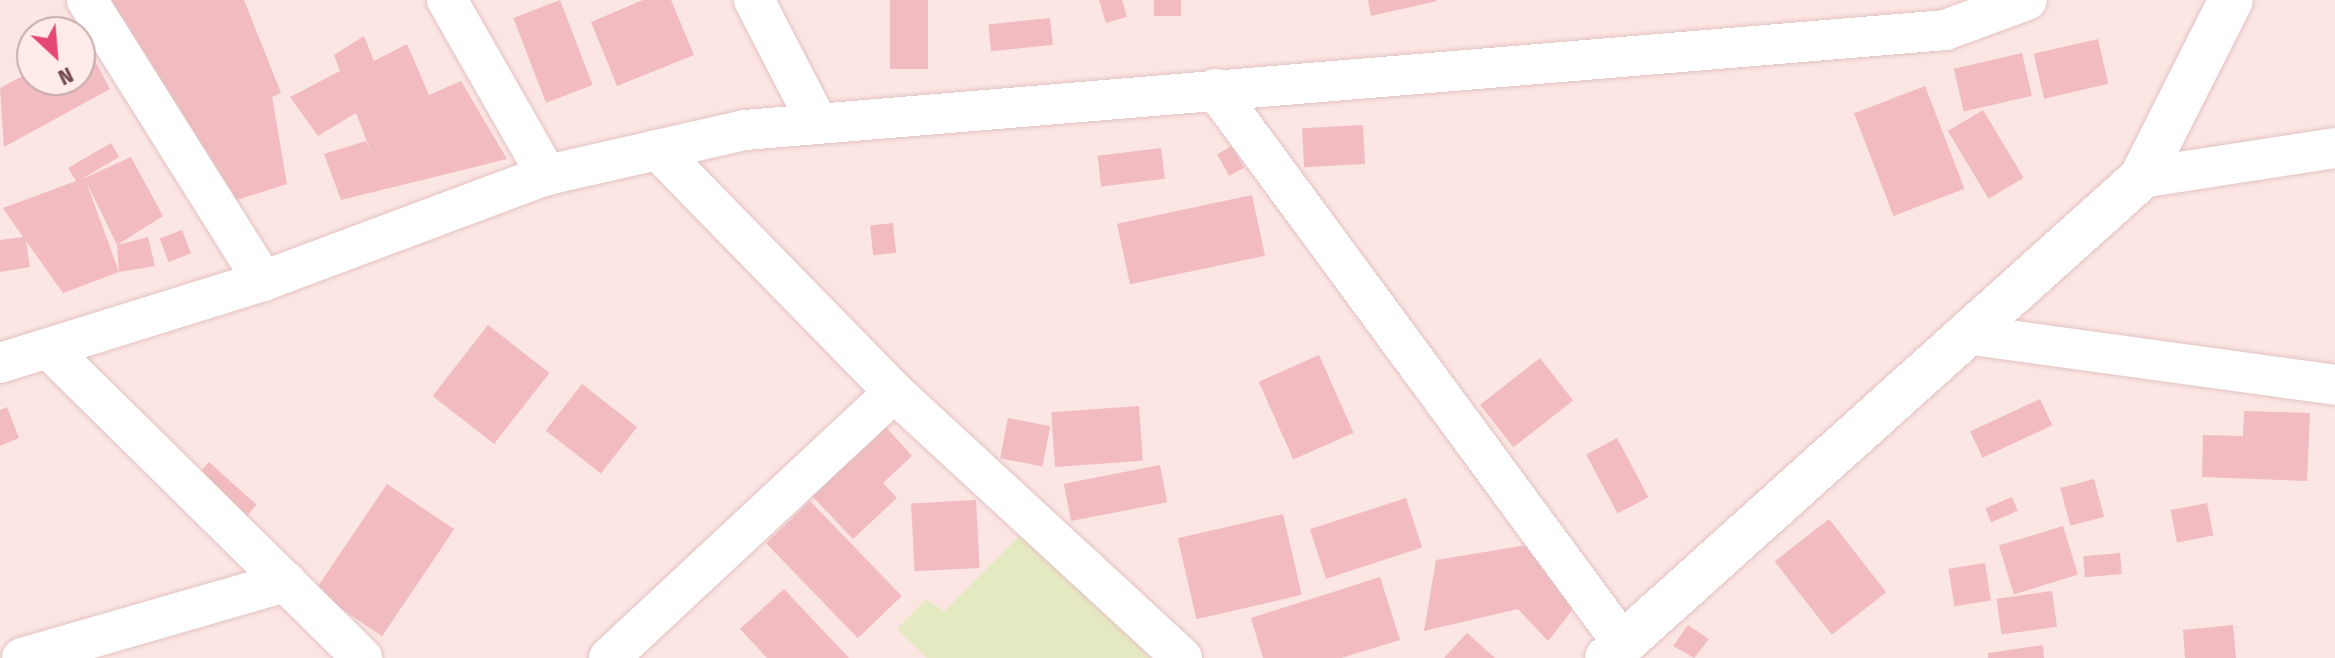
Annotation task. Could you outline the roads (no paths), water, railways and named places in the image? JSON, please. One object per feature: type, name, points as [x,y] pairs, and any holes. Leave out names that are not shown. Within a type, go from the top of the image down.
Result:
[{"type":"street","points":[[87,0],[263,281]]},
{"type":"street","points":[[447,0],[547,175]]},
{"type":"street","points":[[754,0],[816,120]]},
{"type":"street","points":[[0,363],[263,281],[547,175],[816,120],[1945,30],[2027,0]]},
{"type":"street","points":[[1215,89],[1614,650],[1972,335],[2141,178],[2231,0]]},
{"type":"street","points":[[2141,178],[2335,148]]},
{"type":"street","points":[[658,150],[894,392],[1167,654]]},
{"type":"street","points":[[1972,335],[2335,385]]},
{"type":"street","points":[[49,349],[362,658]]},
{"type":"street","points":[[609,658],[894,392]]},
{"type":"street","points":[[22,658],[286,582]]}]
